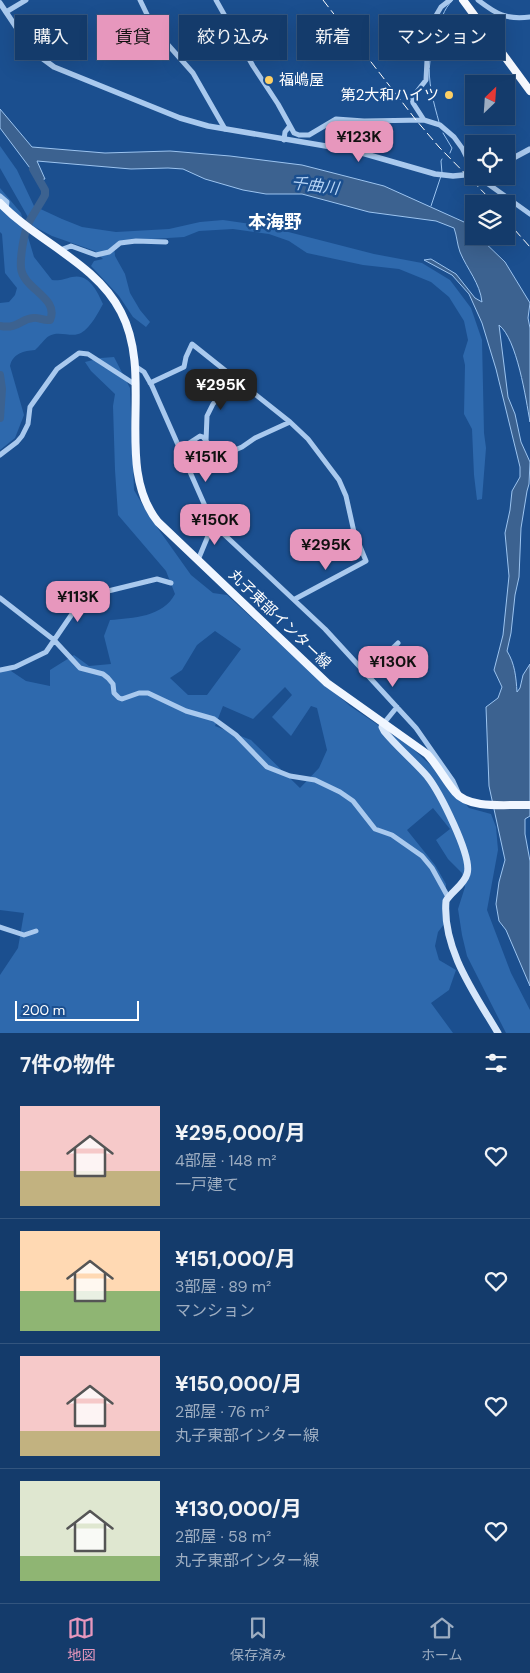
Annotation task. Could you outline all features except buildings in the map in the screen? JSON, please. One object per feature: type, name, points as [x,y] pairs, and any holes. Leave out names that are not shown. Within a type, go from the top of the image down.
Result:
[{"type":"highway","points":[[464,0],[530,91]]},
{"type":"main road","name":"丸子東部インター線","points":[[3,206],[24,226],[60,250],[96,280],[116,302],[128,326],[135,366],[139,484],[143,497],[158,522],[258,615],[317,674],[427,754],[459,797]]},
{"type":"main road","points":[[384,723],[382,728],[386,734],[430,781],[453,822],[467,857],[469,867],[467,877],[448,897],[446,907],[449,936],[459,964],[498,1033]]},
{"type":"main road","points":[[459,797],[470,803],[530,805]]},
{"type":"street","points":[[6,12],[26,0]]},
{"type":"street","points":[[140,0],[154,30],[193,73],[226,129]]},
{"type":"street","points":[[216,0],[294,133],[308,135],[336,119],[424,120],[440,126],[454,137],[465,154]]},
{"type":"street","points":[[424,120],[413,103],[412,98],[429,73],[429,30],[441,7],[450,0]]},
{"type":"street","points":[[478,0],[495,13],[516,17],[530,16]]},
{"type":"street","points":[[0,3],[35,53],[54,67],[180,118],[201,125],[355,151],[435,174],[453,176],[465,174]]},
{"type":"street","points":[[284,140],[285,132],[289,127]]},
{"type":"street","points":[[515,157],[530,149]]},
{"type":"street","points":[[490,185],[530,214]]},
{"type":"street","points":[[0,196],[7,202],[3,206]]},
{"type":"street","points":[[60,250],[71,246],[96,255],[109,252],[120,243],[136,241],[166,242]]},
{"type":"street","points":[[150,383],[184,367],[192,344],[290,422],[308,439],[338,480],[346,496],[354,532],[366,561],[295,599]]},
{"type":"street","points":[[0,455],[22,436],[28,424],[30,407],[57,369],[80,354],[88,354],[136,385]]},
{"type":"street","points":[[135,366],[144,372],[150,383],[213,524],[326,629],[416,728],[453,781],[459,797]]},
{"type":"street","points":[[206,441],[207,416],[213,404],[234,379]]},
{"type":"street","points":[[180,450],[200,436],[218,456],[221,456],[290,422]]},
{"type":"street","points":[[198,560],[213,524]]},
{"type":"street","points":[[0,670],[15,667],[42,655],[49,649],[72,614],[100,592],[158,579],[171,584]]},
{"type":"street","points":[[0,598],[54,640],[80,668],[103,674],[108,678],[113,684],[114,693],[119,698],[122,699],[139,693],[148,693],[186,711],[214,719],[236,735],[267,767],[290,776],[314,780],[340,792],[353,802],[375,829],[398,838],[422,856],[432,868],[448,897]]},
{"type":"street","points":[[366,674],[398,643]]},
{"type":"street","points":[[384,723],[397,707]]},
{"type":"street","points":[[0,927],[24,935],[36,931]]},
{"type":"shaded area","points":[[0,146],[17,170],[34,206],[82,227],[116,232],[169,229],[200,222],[223,220],[265,226],[374,254],[422,263],[450,280],[471,308],[482,340],[486,448],[482,499],[477,500],[472,429],[464,414],[465,365],[463,356],[468,340],[464,321],[449,297],[431,282],[399,269],[363,265],[307,253],[289,241],[269,234],[233,229],[199,231],[184,237],[120,241],[114,245],[115,256],[125,274],[130,293],[150,322],[146,327],[133,317],[119,296],[91,266],[94,261],[103,259],[95,251],[52,236],[33,226],[0,168]]},
{"type":"shaded area","points":[[0,188],[21,213],[34,257],[52,280],[78,276],[88,280],[103,304],[91,324],[81,333],[74,335],[53,334],[47,337],[35,350],[16,355],[11,362],[10,366],[24,415],[15,438],[0,450],[0,303],[9,302],[15,295],[17,288],[5,273],[2,234],[0,232]]},
{"type":"shaded area","points":[[114,357],[130,388],[134,490],[149,516],[191,575],[213,593],[227,595],[350,706],[412,748],[440,774],[469,808],[491,814],[496,827],[498,850],[487,910],[511,973],[530,1010],[530,1033],[506,1033],[467,956],[458,909],[465,887],[462,873],[448,859],[436,840],[450,829],[433,808],[407,830],[435,865],[446,884],[445,923],[438,932],[435,946],[439,960],[456,970],[449,990],[431,1003],[453,1033],[0,1033],[0,975],[18,948],[24,913],[0,910],[0,671],[11,671],[26,681],[50,686],[50,670],[74,655],[89,666],[111,664],[104,636],[110,620],[138,617],[155,612],[170,602],[175,594],[166,571],[118,515],[113,406],[115,394],[91,371],[85,362]],"holes":[[[215,631],[241,649],[207,695],[188,695],[170,678],[182,670],[197,645]],[[285,687],[292,695],[272,717],[291,736],[311,706],[317,708],[327,750],[319,768],[300,788],[251,740],[215,726],[223,706],[253,719]]]},
{"type":"water","name":"千曲川","points":[[0,109],[32,147],[105,153],[170,151],[230,156],[302,165],[384,186],[464,222],[465,245],[487,245],[505,262],[530,303],[528,318],[530,328],[530,422],[516,356],[505,332],[499,325],[508,397],[515,414],[521,442],[530,462],[529,484],[521,528],[519,577],[507,651],[516,676],[517,692],[523,675],[530,664],[530,816],[525,819],[525,834],[530,861],[530,986],[506,930],[499,921],[496,904],[505,860],[489,786],[486,707],[498,698],[502,687],[494,670],[503,635],[509,576],[505,533],[512,491],[520,477],[520,467],[496,369],[482,323],[469,294],[452,275],[424,260],[431,259],[456,274],[475,298],[482,302],[476,282],[460,252],[454,228],[436,221],[369,212],[302,194],[266,194],[243,190],[205,179],[183,169],[131,169],[37,161],[45,179],[39,180],[0,128]]},
{"type":"waterway","points":[[439,122],[430,84],[429,68],[442,16],[453,0]]},
{"type":"waterway","points":[[443,133],[452,148],[450,153]]},
{"type":"waterway","points":[[442,159],[442,173]]},
{"type":"waterway","points":[[0,326],[11,326],[33,318],[50,320],[52,312],[46,299],[28,282],[21,268],[27,226],[45,195],[45,190],[33,169]]},
{"type":"waterway","points":[[431,206],[441,176]]},
{"type":"waterway","points":[[0,375],[2,389],[0,418]]},
{"type":"railway","points":[[323,0],[416,120],[439,147],[486,195]]},
{"type":"railway","points":[[515,230],[530,247]]},
{"type":"place","name":"福嶋屋","points":[[269,80]]},
{"type":"place","name":"第2大和ハイツ","points":[[449,95]]},
{"type":"district","name":"本海野","points":[[275,222]]}]
